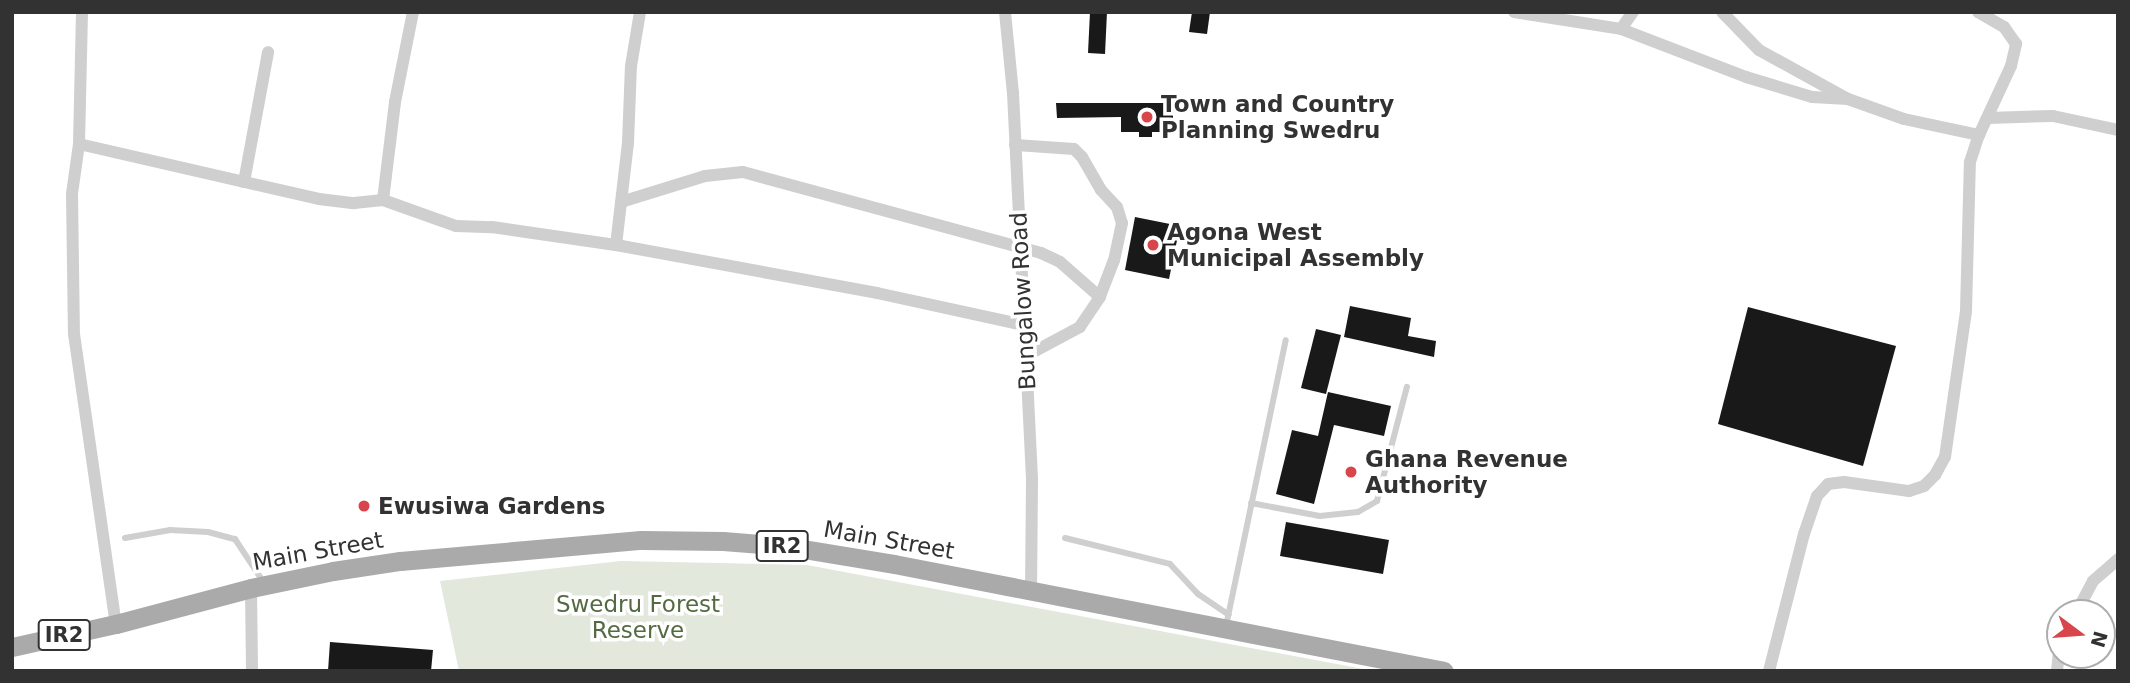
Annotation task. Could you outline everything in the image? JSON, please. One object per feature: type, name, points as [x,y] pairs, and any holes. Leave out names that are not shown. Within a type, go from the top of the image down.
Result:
[{"type":"main road","name":"Main Street","points":[[116,624],[258,586],[400,561],[641,540],[723,541],[785,546],[1031,591],[1227,621],[1444,671]]},
{"type":"main road","name":"IR2","points":[[12,647],[116,624]]},
{"type":"street","points":[[82,12],[79,144],[72,194],[74,334],[116,624]]},
{"type":"street","points":[[383,200],[395,103],[412,12]]},
{"type":"street","points":[[616,246],[628,143],[631,66],[640,12]]},
{"type":"street","name":"Bungalow Road","points":[[1005,12],[1015,145],[1032,480],[1031,591]]},
{"type":"street","points":[[1514,12],[1621,29],[1746,77],[1812,97],[1848,99]]},
{"type":"street","points":[[1621,29],[1633,12]]},
{"type":"street","points":[[1722,12],[1759,50],[1848,99],[1904,119],[1979,135]]},
{"type":"street","points":[[1769,671],[1804,534],[1817,496],[1828,484],[1844,482],[1909,491],[1924,486],[1935,475],[1945,457],[1966,311],[1970,162],[1979,135],[2011,66],[2016,44],[2004,27],[1978,12]]},
{"type":"street","points":[[244,183],[268,52]]},
{"type":"street","points":[[1988,118],[2053,116],[2118,130]]},
{"type":"street","points":[[79,144],[244,183],[330,200],[354,203],[383,200],[456,226],[492,227],[616,246],[877,293],[1024,325]]},
{"type":"street","points":[[1015,145],[1074,149],[1082,157],[1101,190],[1117,207],[1122,223],[1114,260],[1100,298],[1080,327],[1026,356]]},
{"type":"street","points":[[621,202],[705,176],[743,172],[1019,247],[1060,262],[1100,298]]},
{"type":"street","points":[[2083,599],[2093,581],[2118,559]]},
{"type":"street","points":[[252,671],[258,586]]},
{"type":"lane","points":[[1227,621],[1286,340]]},
{"type":"lane","points":[[1251,503],[1320,516],[1358,512],[1377,501],[1408,387]]},
{"type":"lane","points":[[125,538],[170,530],[208,532],[235,539],[258,586]]},
{"type":"lane","points":[[1065,538],[1170,564],[1227,621]]},
{"type":"green space","name":"Swedru Forest Reserve","points":[[621,561],[807,565],[1374,671],[459,671],[440,581]]},
{"type":"building","points":[[1090,12],[1107,12],[1105,54],[1088,53]]},
{"type":"building","points":[[1192,12],[1210,12],[1207,34],[1189,32]]},
{"type":"building","name":"Town and Country Planning Swedru","points":[[1056,103],[1173,103],[1173,132],[1152,132],[1152,137],[1139,137],[1139,132],[1121,132],[1121,117],[1057,118]]},
{"type":"building","points":[[1135,217],[1180,226],[1169,279],[1125,270]]},
{"type":"building","points":[[1350,306],[1411,318],[1408,336],[1436,341],[1434,357],[1344,337]]},
{"type":"building","points":[[1748,307],[1896,346],[1863,466],[1718,424]]},
{"type":"building","points":[[1316,329],[1341,335],[1326,394],[1301,388]]},
{"type":"building","points":[[1328,392],[1391,406],[1384,436],[1334,425],[1314,504],[1276,494],[1292,430],[1318,436]]},
{"type":"building","points":[[1286,522],[1389,540],[1383,574],[1280,556]]},
{"type":"building","points":[[330,642],[433,650],[431,671],[328,671]]},
{"type":"place","name":"Town and Country Planning Swedru","points":[[1147,117]]},
{"type":"place","name":"Agona West Municipal Assembly","points":[[1153,245]]},
{"type":"place","name":"Ghana Revenue Authority","points":[[1351,472]]},
{"type":"place","name":"Ewusiwa Gardens","points":[[364,506]]}]
